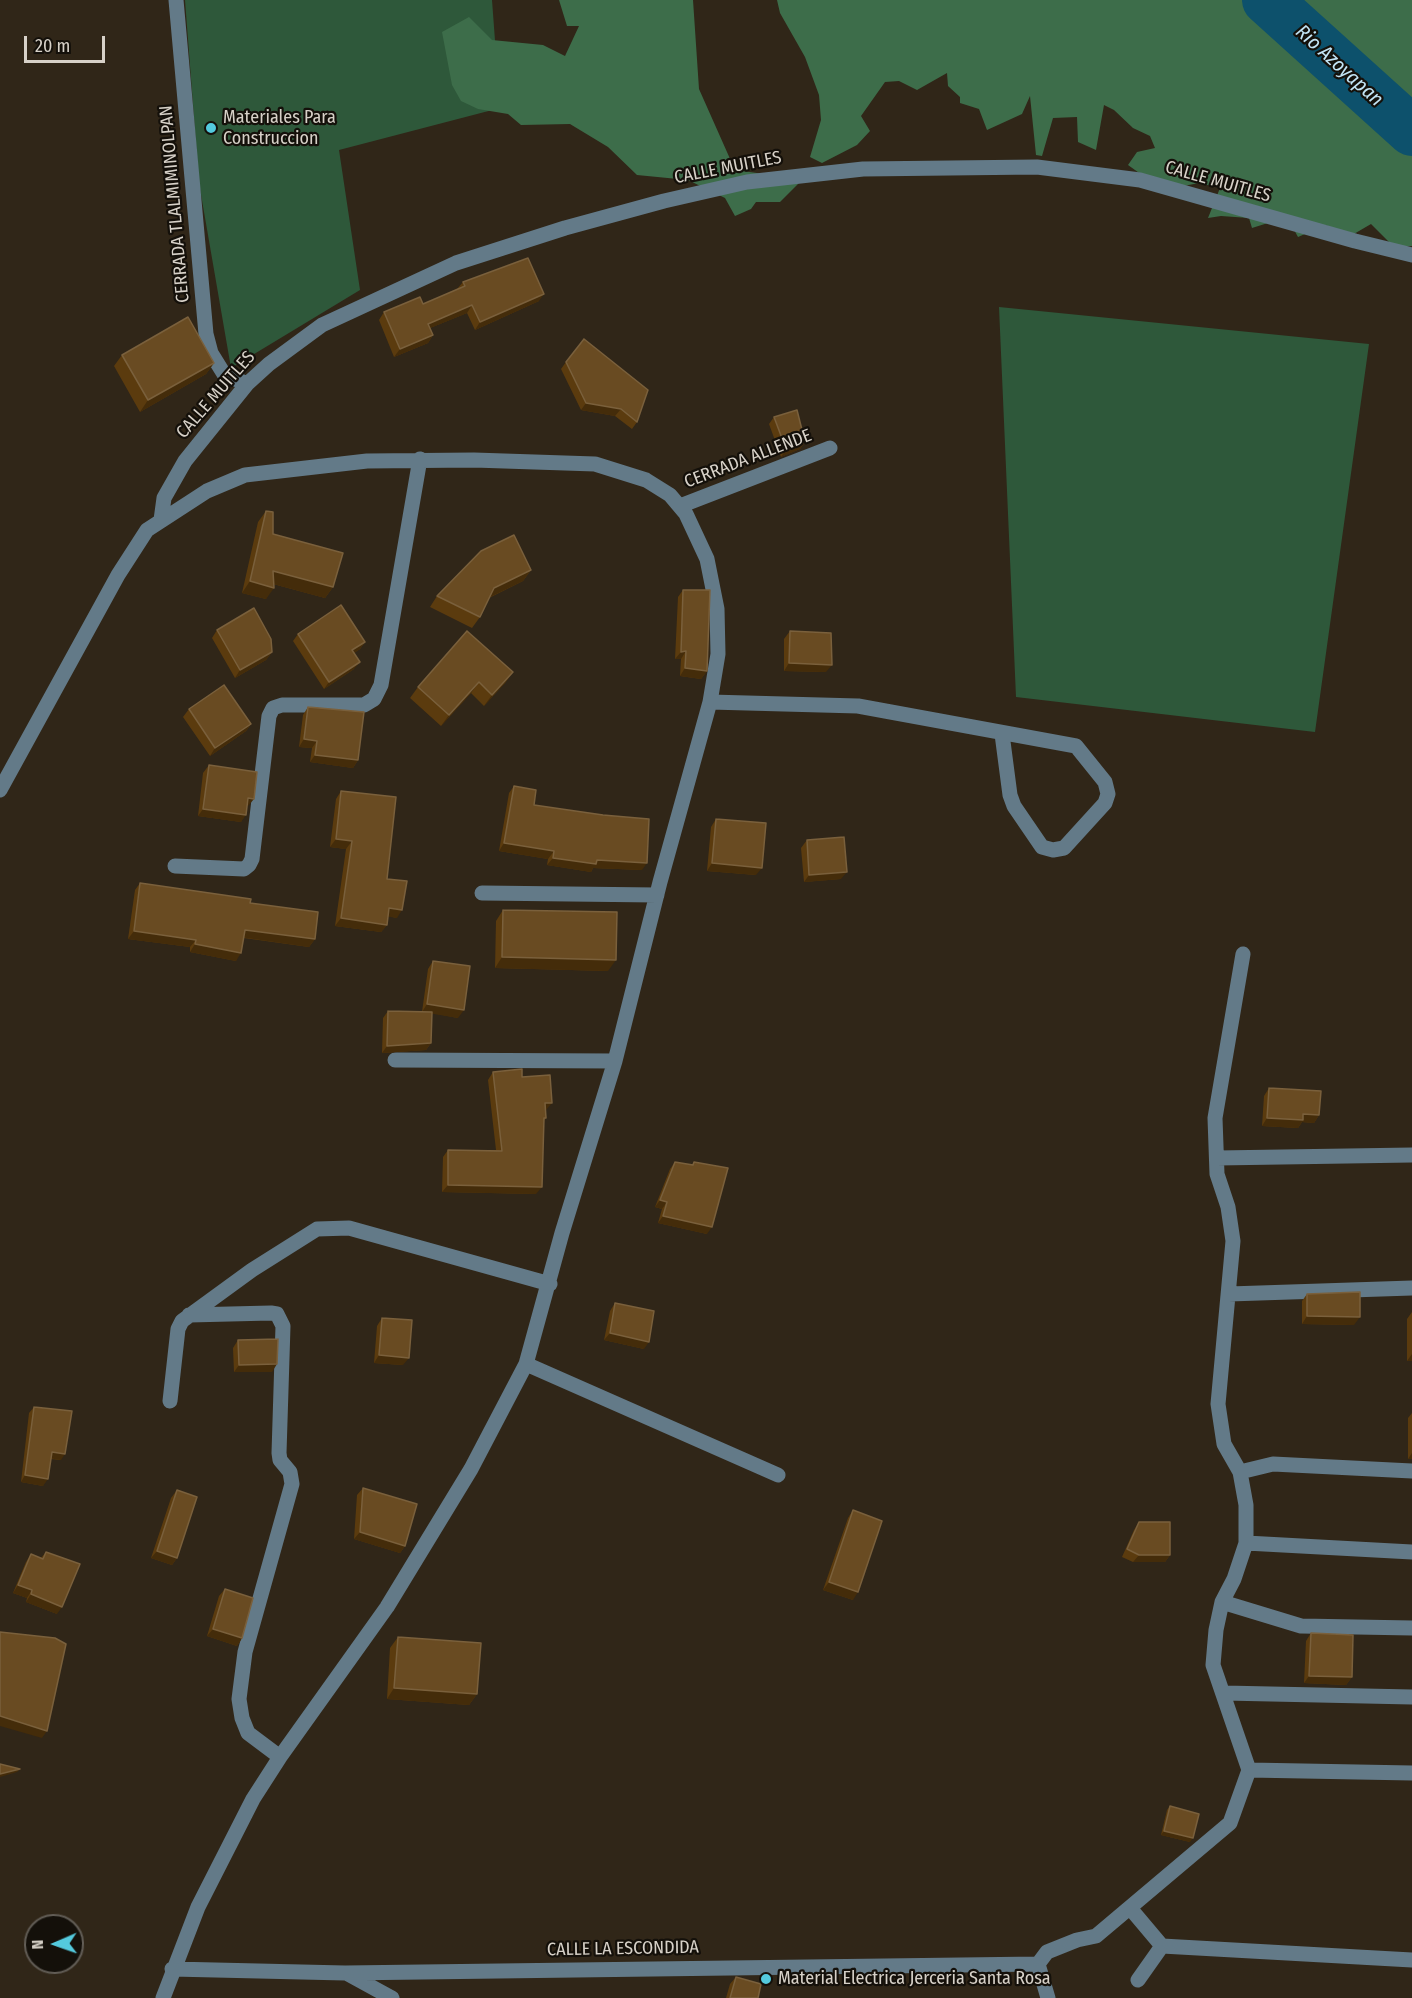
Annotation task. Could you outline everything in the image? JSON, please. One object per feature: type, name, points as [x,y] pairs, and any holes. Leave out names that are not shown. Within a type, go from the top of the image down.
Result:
[{"type":"street","name":"CERRADA TLALMIMINOLPAN","points":[[176,0],[206,334],[211,353],[224,374],[247,384]]},
{"type":"street","name":"CALLE MUITLES","points":[[161,520],[164,498],[185,461],[247,384],[269,364],[322,325],[456,263],[565,228],[664,201],[747,182],[863,169],[1037,167],[1140,180],[1355,242],[1412,255]]},
{"type":"street","name":"CERRADA ALLENDE","points":[[680,506],[830,448]]},
{"type":"street","points":[[175,866],[244,869],[249,865],[269,716],[273,708],[282,705],[364,705],[374,699],[381,686],[420,459]]},
{"type":"street","points":[[0,790],[133,549],[147,530],[207,491],[245,475],[308,465],[420,459],[595,464],[646,480],[670,495],[680,506],[707,559],[717,609],[718,654],[710,702],[657,895],[615,1061],[562,1233],[550,1284],[526,1364],[471,1469],[387,1607],[280,1757],[254,1799],[198,1907],[172,1969],[163,1998]]},
{"type":"street","points":[[710,702],[858,706],[1076,746],[1105,782],[1108,794],[1105,803],[1064,848],[1053,850],[1042,847],[1014,806],[1010,795],[1002,734]]},
{"type":"street","points":[[482,893],[657,895]]},
{"type":"street","points":[[1048,1998],[1038,1964],[1047,1952],[1077,1940],[1096,1936],[1230,1823],[1249,1770],[1213,1665],[1216,1630],[1222,1602],[1234,1579],[1245,1543],[1246,1505],[1240,1472],[1224,1444],[1218,1404],[1233,1241],[1228,1207],[1217,1174],[1215,1118],[1242,954]]},
{"type":"street","points":[[395,1060],[615,1061]]},
{"type":"street","points":[[1217,1158],[1412,1155]]},
{"type":"street","points":[[170,1401],[178,1329],[189,1315],[252,1270],[317,1229],[349,1228],[550,1284]]},
{"type":"street","points":[[1229,1294],[1412,1288]]},
{"type":"street","points":[[189,1315],[271,1313],[277,1314],[283,1326],[279,1453],[280,1460],[290,1472],[292,1484],[245,1652],[239,1699],[242,1718],[248,1733],[280,1757]]},
{"type":"street","points":[[526,1364],[778,1475]]},
{"type":"street","points":[[1240,1472],[1272,1464],[1412,1471]]},
{"type":"street","points":[[1245,1543],[1412,1552]]},
{"type":"street","points":[[1222,1602],[1301,1626],[1412,1628]]},
{"type":"street","points":[[1224,1693],[1412,1697]]},
{"type":"street","points":[[1249,1770],[1412,1773]]},
{"type":"street","points":[[1130,1908],[1162,1946],[1412,1960]]},
{"type":"street","points":[[1138,1980],[1162,1946]]},
{"type":"street","name":"CALLE LA ESCONDIDA","points":[[172,1969],[345,1972],[1038,1964]]},
{"type":"street","points":[[345,1972],[392,1998]]},
{"type":"green space","points":[[185,0],[492,0],[500,108],[339,150],[360,290],[231,368],[199,183]]},
{"type":"green space","points":[[559,0],[693,0],[699,89],[735,170],[786,177],[799,183],[780,202],[756,202],[751,209],[735,216],[725,198],[688,180],[637,175],[608,147],[570,124],[521,125],[508,114],[478,109],[461,101],[452,85],[442,32],[469,17],[492,40],[543,45],[565,56],[579,26],[567,26]]},
{"type":"green space","points":[[777,0],[1412,0],[1412,246],[1394,247],[1371,224],[1347,238],[1326,225],[1298,237],[1287,217],[1252,228],[1249,218],[1221,216],[1208,218],[1220,188],[1199,183],[1163,190],[1128,165],[1137,152],[1155,148],[1150,136],[1133,128],[1114,110],[1104,105],[1096,150],[1078,142],[1077,117],[1053,118],[1042,156],[1036,155],[1030,96],[1022,114],[987,130],[979,109],[960,103],[960,97],[948,86],[947,73],[917,90],[899,81],[885,82],[861,116],[870,131],[857,145],[822,163],[810,157],[821,120],[819,95],[805,57],[780,13]]},
{"type":"green space","points":[[999,307],[1369,344],[1315,732],[1016,697]]},
{"type":"building","points":[[528,258],[544,294],[480,322],[472,305],[428,324],[433,335],[400,349],[384,312],[420,297],[423,304],[465,286],[463,282]]},
{"type":"building","points":[[188,317],[214,363],[148,400],[122,355]]},
{"type":"building","points":[[584,339],[648,390],[637,422],[621,409],[586,403],[566,362]]},
{"type":"building","points":[[797,410],[805,442],[786,449],[774,417]]},
{"type":"building","points":[[266,511],[273,512],[273,534],[343,553],[333,587],[273,571],[274,588],[250,581]]},
{"type":"building","points":[[514,535],[531,570],[494,588],[480,617],[437,596],[481,551]]},
{"type":"building","points":[[683,590],[710,590],[707,671],[685,668],[686,651],[681,652]]},
{"type":"building","points":[[341,605],[365,642],[352,650],[360,662],[329,682],[298,634]]},
{"type":"building","points":[[254,608],[271,639],[272,652],[240,670],[217,630]]},
{"type":"building","points":[[467,631],[513,672],[492,695],[479,682],[449,715],[418,687]]},
{"type":"building","points":[[790,631],[831,633],[832,665],[789,663]]},
{"type":"building","points":[[224,685],[251,724],[215,748],[189,709]]},
{"type":"building","points":[[308,707],[364,712],[358,760],[315,755],[317,741],[304,739]]},
{"type":"building","points":[[209,765],[257,772],[254,799],[248,798],[246,815],[203,809]]},
{"type":"building","points":[[514,786],[536,790],[534,805],[649,819],[647,863],[597,860],[596,864],[553,858],[554,851],[504,843]]},
{"type":"building","points":[[341,791],[396,797],[387,879],[407,881],[402,910],[389,908],[387,925],[341,918],[352,841],[336,839]]},
{"type":"building","points":[[716,819],[766,823],[762,868],[712,863]]},
{"type":"building","points":[[844,837],[847,872],[809,875],[807,840]]},
{"type":"building","points":[[140,883],[251,899],[250,903],[318,912],[315,939],[245,930],[241,953],[195,944],[196,940],[134,931]]},
{"type":"building","points":[[503,910],[617,912],[616,960],[502,957]]},
{"type":"building","points":[[433,961],[470,966],[464,1010],[427,1004]]},
{"type":"building","points":[[388,1011],[432,1012],[431,1043],[387,1046]]},
{"type":"building","points":[[522,1069],[522,1077],[550,1075],[552,1103],[545,1103],[542,1187],[448,1185],[448,1150],[502,1151],[493,1072]]},
{"type":"building","points":[[1269,1088],[1321,1091],[1319,1115],[1303,1114],[1303,1120],[1267,1118]]},
{"type":"building","points":[[675,1162],[693,1165],[694,1162],[728,1168],[712,1227],[663,1216],[667,1202],[660,1200]]},
{"type":"building","points":[[1360,1292],[1360,1317],[1307,1316],[1307,1294]]},
{"type":"building","points":[[615,1303],[654,1311],[649,1342],[610,1333]]},
{"type":"building","points":[[382,1318],[412,1320],[409,1358],[379,1355]]},
{"type":"building","points":[[278,1339],[277,1364],[239,1365],[238,1340]]},
{"type":"building","points":[[34,1407],[72,1411],[65,1454],[52,1452],[48,1479],[25,1475]]},
{"type":"building","points":[[363,1488],[417,1504],[405,1546],[360,1532]]},
{"type":"building","points":[[177,1490],[197,1497],[177,1558],[157,1551]]},
{"type":"building","points":[[853,1510],[882,1521],[858,1592],[829,1582]]},
{"type":"building","points":[[1139,1522],[1170,1522],[1170,1555],[1139,1555],[1127,1549]]},
{"type":"building","points":[[46,1552],[80,1564],[62,1607],[31,1594],[32,1590],[18,1585],[31,1554],[43,1559]]},
{"type":"building","points":[[225,1589],[253,1598],[242,1638],[213,1629]]},
{"type":"building","points":[[0,1632],[55,1638],[66,1644],[47,1731],[0,1716]]},
{"type":"building","points":[[1311,1633],[1353,1635],[1352,1677],[1309,1676]]},
{"type":"building","points":[[398,1637],[481,1643],[477,1694],[394,1688]]},
{"type":"building","points":[[0,1764],[20,1769],[0,1774]]},
{"type":"building","points":[[1170,1806],[1199,1814],[1193,1838],[1164,1831]]},
{"type":"building","points":[[736,1977],[761,1984],[758,1998],[730,1998]]},
{"type":"waterway","name":"Rio Azoyapan","points":[[1267,0],[1412,131]]},
{"type":"place","name":"Materiales Para Construccion","points":[[211,128]]},
{"type":"place","name":"Material Electrica Jerceria Santa Rosa","points":[[766,1979]]}]
